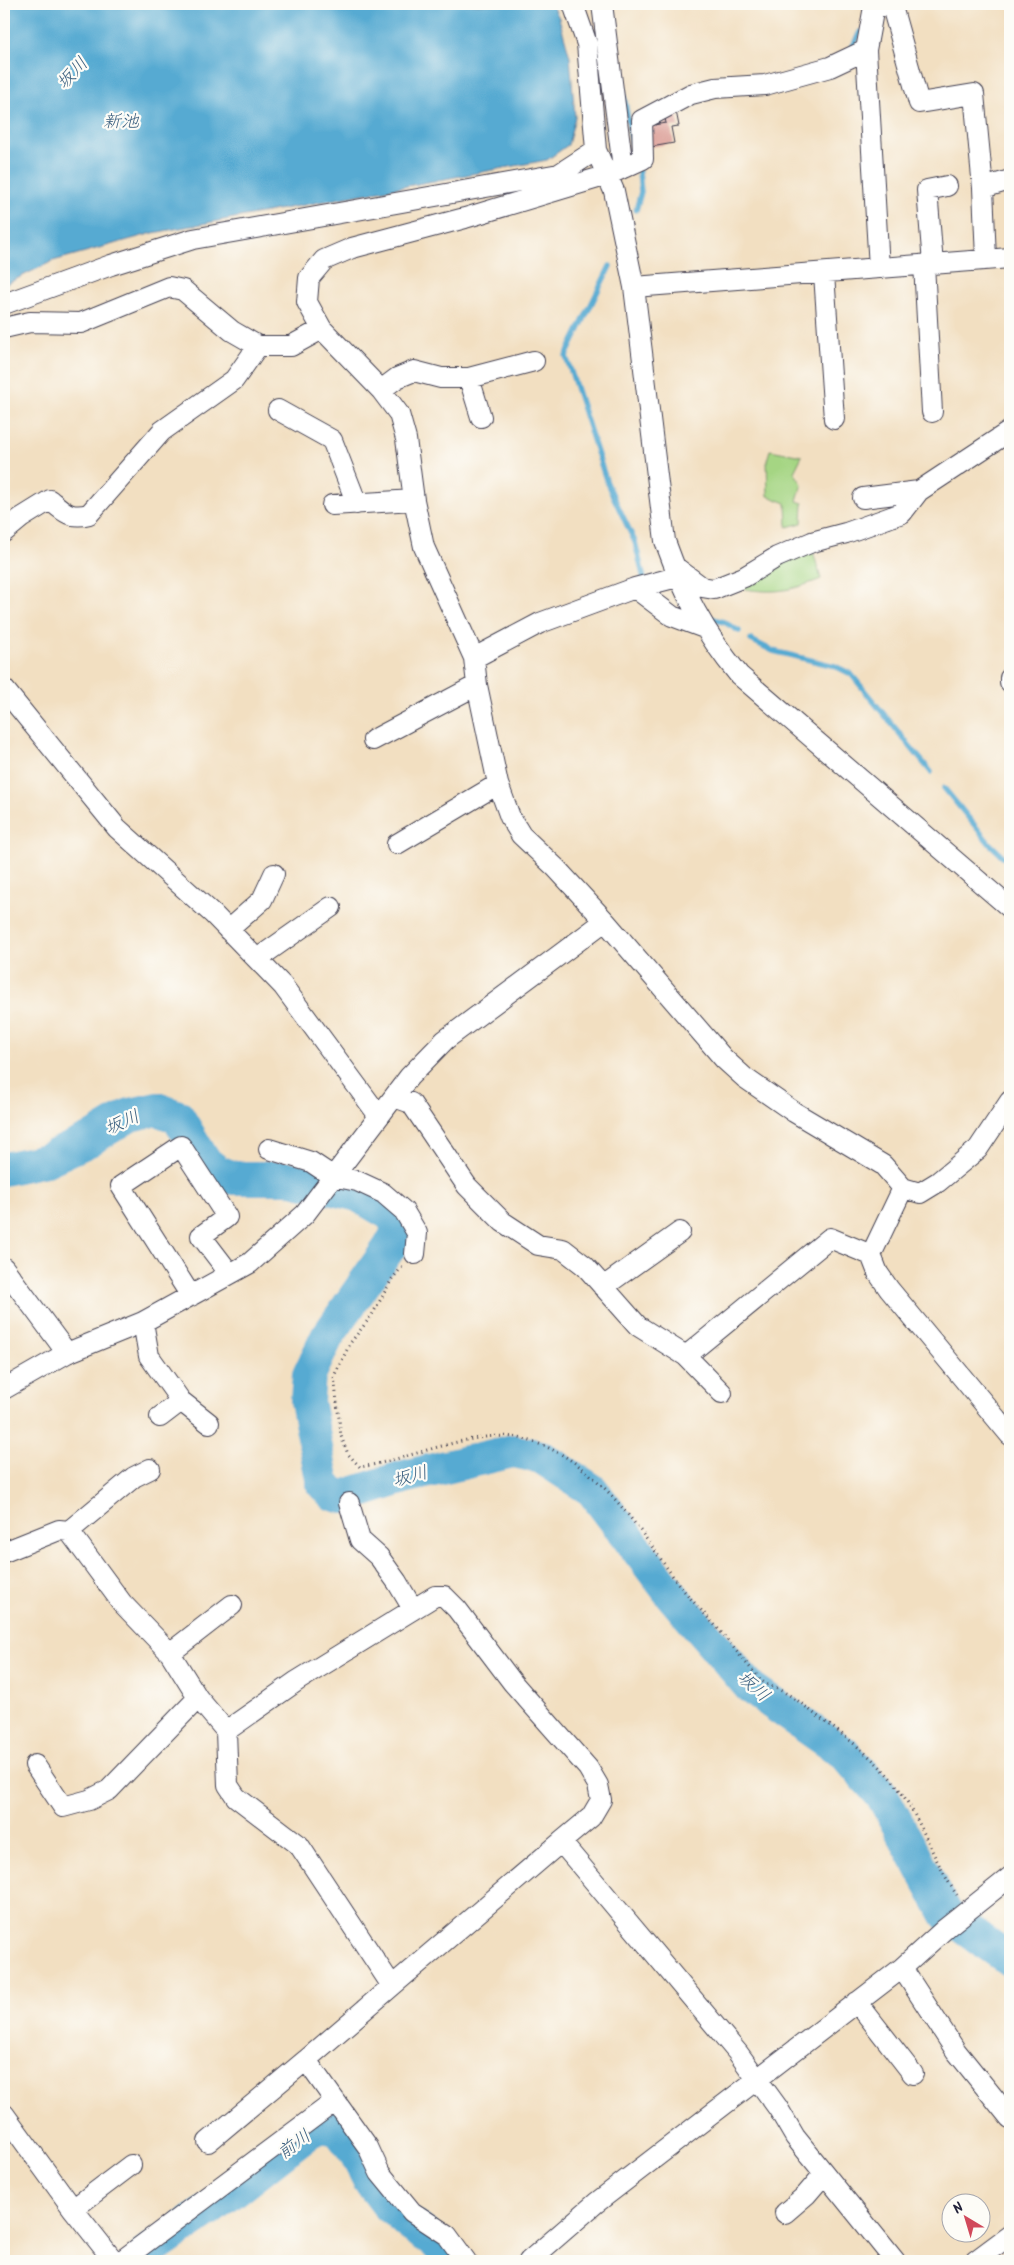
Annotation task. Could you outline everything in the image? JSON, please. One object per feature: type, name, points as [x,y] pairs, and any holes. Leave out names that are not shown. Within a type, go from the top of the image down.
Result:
[{"type":"street","points":[[573,4],[587,44],[596,150],[616,172]]},
{"type":"street","points":[[602,4],[616,172],[614,191],[634,287],[665,541],[675,571],[714,645],[739,674],[1010,908]]},
{"type":"street","points":[[879,4],[872,12],[866,50],[879,268]]},
{"type":"street","points":[[885,4],[893,10],[919,102],[974,94],[983,188],[986,259]]},
{"type":"street","points":[[866,50],[830,67],[765,85],[715,88],[691,94],[642,120],[643,159],[616,172],[465,218],[352,248],[324,260],[309,278],[307,302],[322,329],[381,390],[399,414],[406,439],[414,500],[424,547],[474,658],[477,685],[498,784],[510,817],[522,835],[556,868],[605,921],[724,1059],[738,1072],[794,1112],[883,1165],[902,1188],[920,1193],[938,1182],[978,1150],[1010,1101]]},
{"type":"street","points":[[4,304],[111,265],[193,239],[559,174],[596,150]]},
{"type":"street","points":[[983,188],[1010,180]]},
{"type":"street","points":[[932,412],[927,190],[947,186]]},
{"type":"street","points":[[634,287],[824,274],[1010,258]]},
{"type":"street","points":[[824,274],[834,419]]},
{"type":"street","points":[[4,328],[30,322],[81,323],[169,287],[183,290],[232,332],[258,346],[290,346],[322,329]]},
{"type":"street","points":[[4,532],[21,518],[50,500],[65,513],[77,517],[89,514],[162,431],[234,380],[258,346]]},
{"type":"street","points":[[381,390],[397,378],[414,371],[441,378],[469,378],[534,361]]},
{"type":"street","points":[[469,378],[481,417]]},
{"type":"street","points":[[278,410],[332,440],[357,504]]},
{"type":"street","points":[[675,571],[702,587],[714,589],[744,577],[777,557],[812,542],[846,533],[902,513],[918,491],[1010,431]]},
{"type":"street","points":[[863,498],[918,491]]},
{"type":"street","points":[[883,519],[884,496]]},
{"type":"street","points":[[332,505],[414,500]]},
{"type":"street","points":[[474,658],[540,623],[675,571]]},
{"type":"street","points":[[635,588],[672,616],[704,628]]},
{"type":"street","points":[[373,740],[477,685]]},
{"type":"street","points":[[4,689],[117,828],[228,930],[284,986],[379,1116]]},
{"type":"street","points":[[397,844],[498,784]]},
{"type":"street","points":[[228,930],[262,900],[274,874]]},
{"type":"street","points":[[257,959],[331,907]]},
{"type":"street","points":[[4,1389],[67,1353],[143,1322],[250,1263],[305,1214],[409,1077],[444,1040],[605,921]]},
{"type":"street","points":[[394,1097],[411,1103],[467,1186],[503,1222],[538,1245],[563,1249],[585,1266],[638,1326],[686,1356],[722,1393]]},
{"type":"street","points":[[191,1296],[121,1186],[181,1146],[227,1217],[201,1236],[230,1274]]},
{"type":"street","points":[[269,1149],[311,1162],[330,1179],[357,1181],[382,1194],[404,1211],[417,1233],[415,1254]]},
{"type":"street","points":[[902,1188],[871,1255],[878,1273],[888,1289],[1010,1435]]},
{"type":"street","points":[[603,1287],[680,1232]]},
{"type":"street","points":[[686,1356],[830,1238],[871,1255]]},
{"type":"street","points":[[4,1268],[67,1353]]},
{"type":"street","points":[[143,1322],[149,1356],[180,1401],[209,1423]]},
{"type":"street","points":[[160,1417],[180,1401]]},
{"type":"street","points":[[4,1552],[59,1530],[68,1531],[134,1476],[150,1469]]},
{"type":"street","points":[[349,1503],[360,1540],[379,1557],[398,1582],[413,1609]]},
{"type":"street","points":[[68,1531],[122,1603],[170,1653],[198,1698],[226,1731],[228,1785],[236,1797],[299,1846],[392,1986]]},
{"type":"street","points":[[208,2142],[591,1817],[601,1800],[598,1785],[593,1776],[513,1682],[457,1609],[444,1596],[435,1596],[413,1609],[297,1681],[226,1731]]},
{"type":"street","points":[[170,1653],[232,1605]]},
{"type":"street","points":[[35,1765],[63,1807],[89,1800],[109,1790],[198,1698]]},
{"type":"street","points":[[560,1842],[738,2053],[778,2108],[795,2137],[895,2261]]},
{"type":"street","points":[[529,2261],[596,2203],[756,2078],[902,1968],[946,1928],[1010,1877]]},
{"type":"street","points":[[902,1968],[956,2051],[1010,2118]]},
{"type":"street","points":[[857,2002],[913,2074]]},
{"type":"street","points":[[306,2060],[334,2102],[368,2147],[380,2174],[412,2212],[447,2235],[466,2261]]},
{"type":"street","points":[[121,2261],[334,2102]]},
{"type":"street","points":[[4,2114],[73,2209],[114,2261]]},
{"type":"street","points":[[73,2209],[131,2165]]},
{"type":"street","points":[[784,2213],[806,2194],[824,2174]]},
{"type":"street","points":[[975,2261],[1010,2235]]},
{"type":"path","points":[[415,1254],[392,1279],[372,1315],[351,1342],[334,1376],[341,1436],[348,1454],[360,1467],[378,1464],[412,1453],[484,1438],[517,1438],[550,1447],[601,1483],[635,1521],[678,1583],[764,1683],[787,1693],[845,1736],[878,1764],[897,1786],[918,1821],[944,1877],[966,1912]]},
{"type":"green space","points":[[770,450],[802,456],[794,472],[802,484],[797,501],[803,503],[802,523],[787,527],[786,503],[768,496],[767,460]]},
{"type":"green space","points":[[812,548],[821,579],[786,590],[776,591],[730,587]]},
{"type":"water","name":"新池","points":[[4,4],[552,4],[559,18],[570,57],[575,117],[568,145],[547,160],[153,233],[53,261],[4,285]]},
{"type":"building","points":[[676,111],[679,126],[671,127],[674,143],[651,147],[647,126],[666,123],[664,113]]},
{"type":"waterway","points":[[851,50],[860,32]]},
{"type":"waterway","points":[[622,85],[634,154]]},
{"type":"waterway","points":[[636,210],[641,192],[639,172]]},
{"type":"waterway","points":[[610,266],[566,356],[607,483],[635,542],[644,579]]},
{"type":"waterway","points":[[707,617],[724,622],[739,631]]},
{"type":"waterway","points":[[751,640],[773,651],[835,666],[851,674],[931,772]]},
{"type":"waterway","points":[[944,788],[990,844],[1010,863]]},
{"type":"waterway","name":"坂川","points":[[4,1169],[46,1160],[89,1140],[130,1115],[157,1109],[178,1117],[204,1161],[218,1172],[234,1178],[288,1178],[358,1195],[392,1215],[399,1230],[389,1248],[327,1337],[309,1375],[307,1401],[323,1484],[333,1494],[343,1497],[404,1477],[513,1451],[541,1457],[592,1490],[674,1598],[751,1688],[844,1753],[883,1797],[947,1915],[1010,1960]]},
{"type":"waterway","name":"前川","points":[[146,2254],[208,2211],[306,2134],[321,2126],[338,2129],[354,2150],[369,2180],[388,2205],[409,2224],[435,2242],[452,2261]]}]
